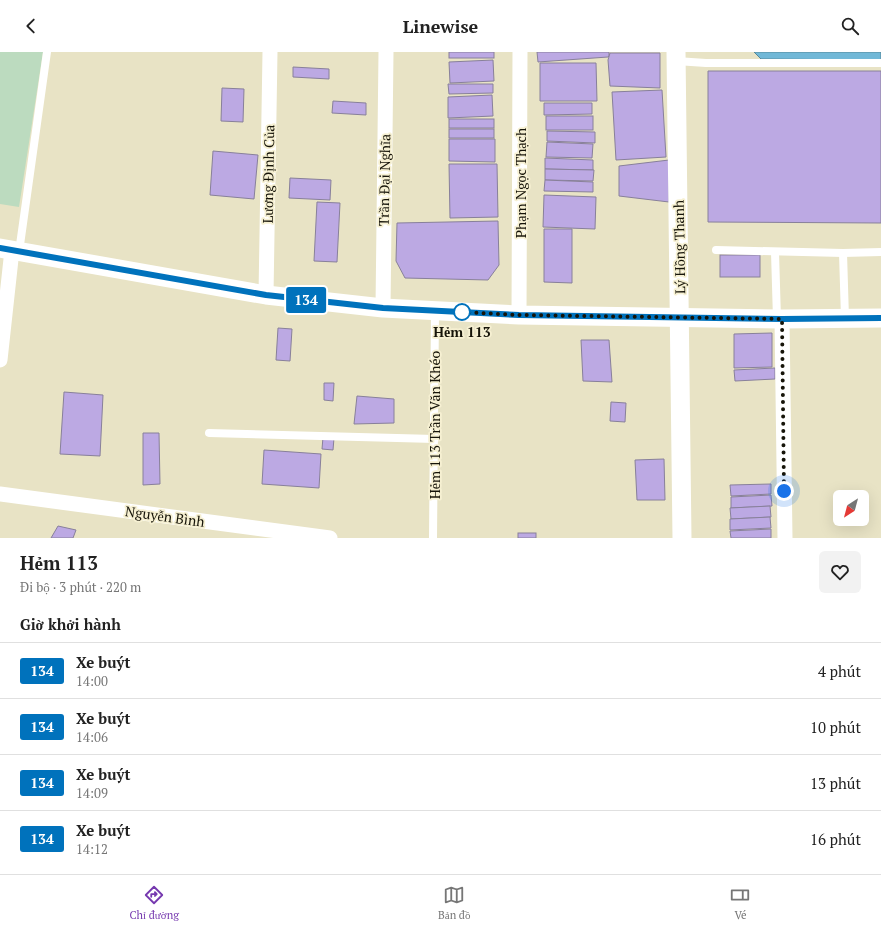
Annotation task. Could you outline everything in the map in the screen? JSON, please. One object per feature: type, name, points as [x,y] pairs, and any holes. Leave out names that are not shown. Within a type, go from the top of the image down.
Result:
[{"type":"street","name":"Lương Định Của","points":[[266,295],[270,52]]},
{"type":"street","name":"Trần Đại Nghĩa","points":[[383,308],[386,52]]},
{"type":"street","name":"Phạm Ngọc Thạch","points":[[519,315],[520,52]]},
{"type":"street","name":"Lý Hồng Thanh","points":[[676,57],[682,538]]},
{"type":"street","points":[[0,360],[10,250],[266,295],[383,308],[519,315],[779,319],[881,318]]},
{"type":"street","points":[[779,319],[785,538]]},
{"type":"street","name":"Nguyễn Bình","points":[[0,494],[266,534],[330,538]]},
{"type":"lane","points":[[10,250],[47,52]]},
{"type":"lane","points":[[676,57],[706,63],[881,64]]},
{"type":"lane","points":[[716,250],[843,253],[881,252]]},
{"type":"lane","points":[[775,252],[779,319]]},
{"type":"lane","points":[[843,253],[845,318]]},
{"type":"lane","name":"Hẻm 113 Trần Văn Khéo","points":[[433,538],[435,311]]},
{"type":"lane","points":[[209,433],[435,439]]},
{"type":"green space","points":[[0,52],[43,52],[19,207],[0,204]]},
{"type":"water","points":[[754,52],[881,52],[881,60],[761,59]]},
{"type":"building","points":[[449,52],[494,52],[494,58],[449,58]]},
{"type":"building","points":[[537,52],[609,52],[609,56],[538,62]]},
{"type":"building","points":[[610,53],[660,53],[660,88],[610,86],[608,60]]},
{"type":"building","points":[[493,60],[494,81],[450,83],[449,62]]},
{"type":"building","points":[[540,63],[596,63],[597,101],[540,101]]},
{"type":"building","points":[[293,67],[329,69],[329,79],[293,77]]},
{"type":"building","points":[[708,71],[881,71],[881,223],[708,222]]},
{"type":"building","points":[[448,84],[493,84],[493,93],[449,94]]},
{"type":"building","points":[[222,88],[244,89],[243,122],[221,121]]},
{"type":"building","points":[[662,90],[666,157],[616,160],[612,92]]},
{"type":"building","points":[[492,95],[493,116],[448,118],[448,97]]},
{"type":"building","points":[[333,101],[366,103],[366,115],[332,113]]},
{"type":"building","points":[[544,103],[592,103],[592,114],[544,115]]},
{"type":"building","points":[[546,116],[593,116],[593,130],[546,130]]},
{"type":"building","points":[[449,119],[494,119],[494,128],[449,128]]},
{"type":"building","points":[[449,129],[494,129],[494,138],[449,138]]},
{"type":"building","points":[[547,131],[595,132],[595,143],[547,141]]},
{"type":"building","points":[[449,139],[495,139],[495,162],[449,161]]},
{"type":"building","points":[[547,142],[593,144],[592,158],[546,157]]},
{"type":"building","points":[[213,151],[258,155],[254,199],[210,195]]},
{"type":"building","points":[[545,158],[593,160],[593,170],[545,169]]},
{"type":"building","points":[[669,160],[669,202],[619,196],[619,166]]},
{"type":"building","points":[[449,164],[497,164],[498,217],[450,218]]},
{"type":"building","points":[[545,169],[594,170],[593,181],[545,180]]},
{"type":"building","points":[[290,178],[331,180],[330,200],[289,198]]},
{"type":"building","points":[[545,180],[593,182],[593,192],[544,191]]},
{"type":"building","points":[[544,195],[596,197],[595,229],[543,227]]},
{"type":"building","points":[[317,202],[340,203],[337,262],[314,261]]},
{"type":"building","points":[[498,221],[499,265],[488,280],[405,278],[396,261],[397,223]]},
{"type":"building","points":[[544,229],[572,229],[572,283],[544,282]]},
{"type":"building","points":[[720,255],[760,255],[760,277],[720,277]]},
{"type":"building","points":[[278,328],[292,329],[290,361],[276,360]]},
{"type":"building","points":[[772,333],[772,367],[734,368],[734,334]]},
{"type":"building","points":[[581,340],[609,340],[612,382],[583,381]]},
{"type":"building","points":[[775,368],[775,379],[735,381],[734,370]]},
{"type":"building","points":[[324,383],[334,383],[333,401],[324,400]]},
{"type":"building","points":[[64,392],[103,395],[100,456],[60,454]]},
{"type":"building","points":[[357,396],[394,399],[394,423],[354,424]]},
{"type":"building","points":[[611,402],[626,403],[625,422],[610,421]]},
{"type":"building","points":[[143,433],[159,433],[160,484],[143,485]]},
{"type":"building","points":[[323,437],[334,438],[333,450],[322,449]]},
{"type":"building","points":[[264,450],[321,454],[319,488],[262,484]]},
{"type":"building","points":[[664,459],[665,500],[637,500],[635,460]]},
{"type":"building","points":[[771,484],[771,494],[731,496],[730,485]]},
{"type":"building","points":[[771,495],[772,506],[731,508],[731,497]]},
{"type":"building","points":[[770,506],[771,517],[731,519],[730,508]]},
{"type":"building","points":[[770,517],[771,528],[730,530],[730,519]]},
{"type":"building","points":[[58,526],[76,530],[73,538],[51,538]]},
{"type":"building","points":[[771,529],[771,538],[731,538],[730,531]]},
{"type":"building","points":[[518,533],[536,533],[536,538],[518,538]]},
{"type":"bus line","name":"134","points":[[0,248],[266,295],[383,308],[519,315],[782,319],[881,318]]},
{"type":"place","name":"Hẻm 113","points":[[462,312]]},
{"type":"route","points":[[462,312],[519,315],[782,319],[784,491]]}]
